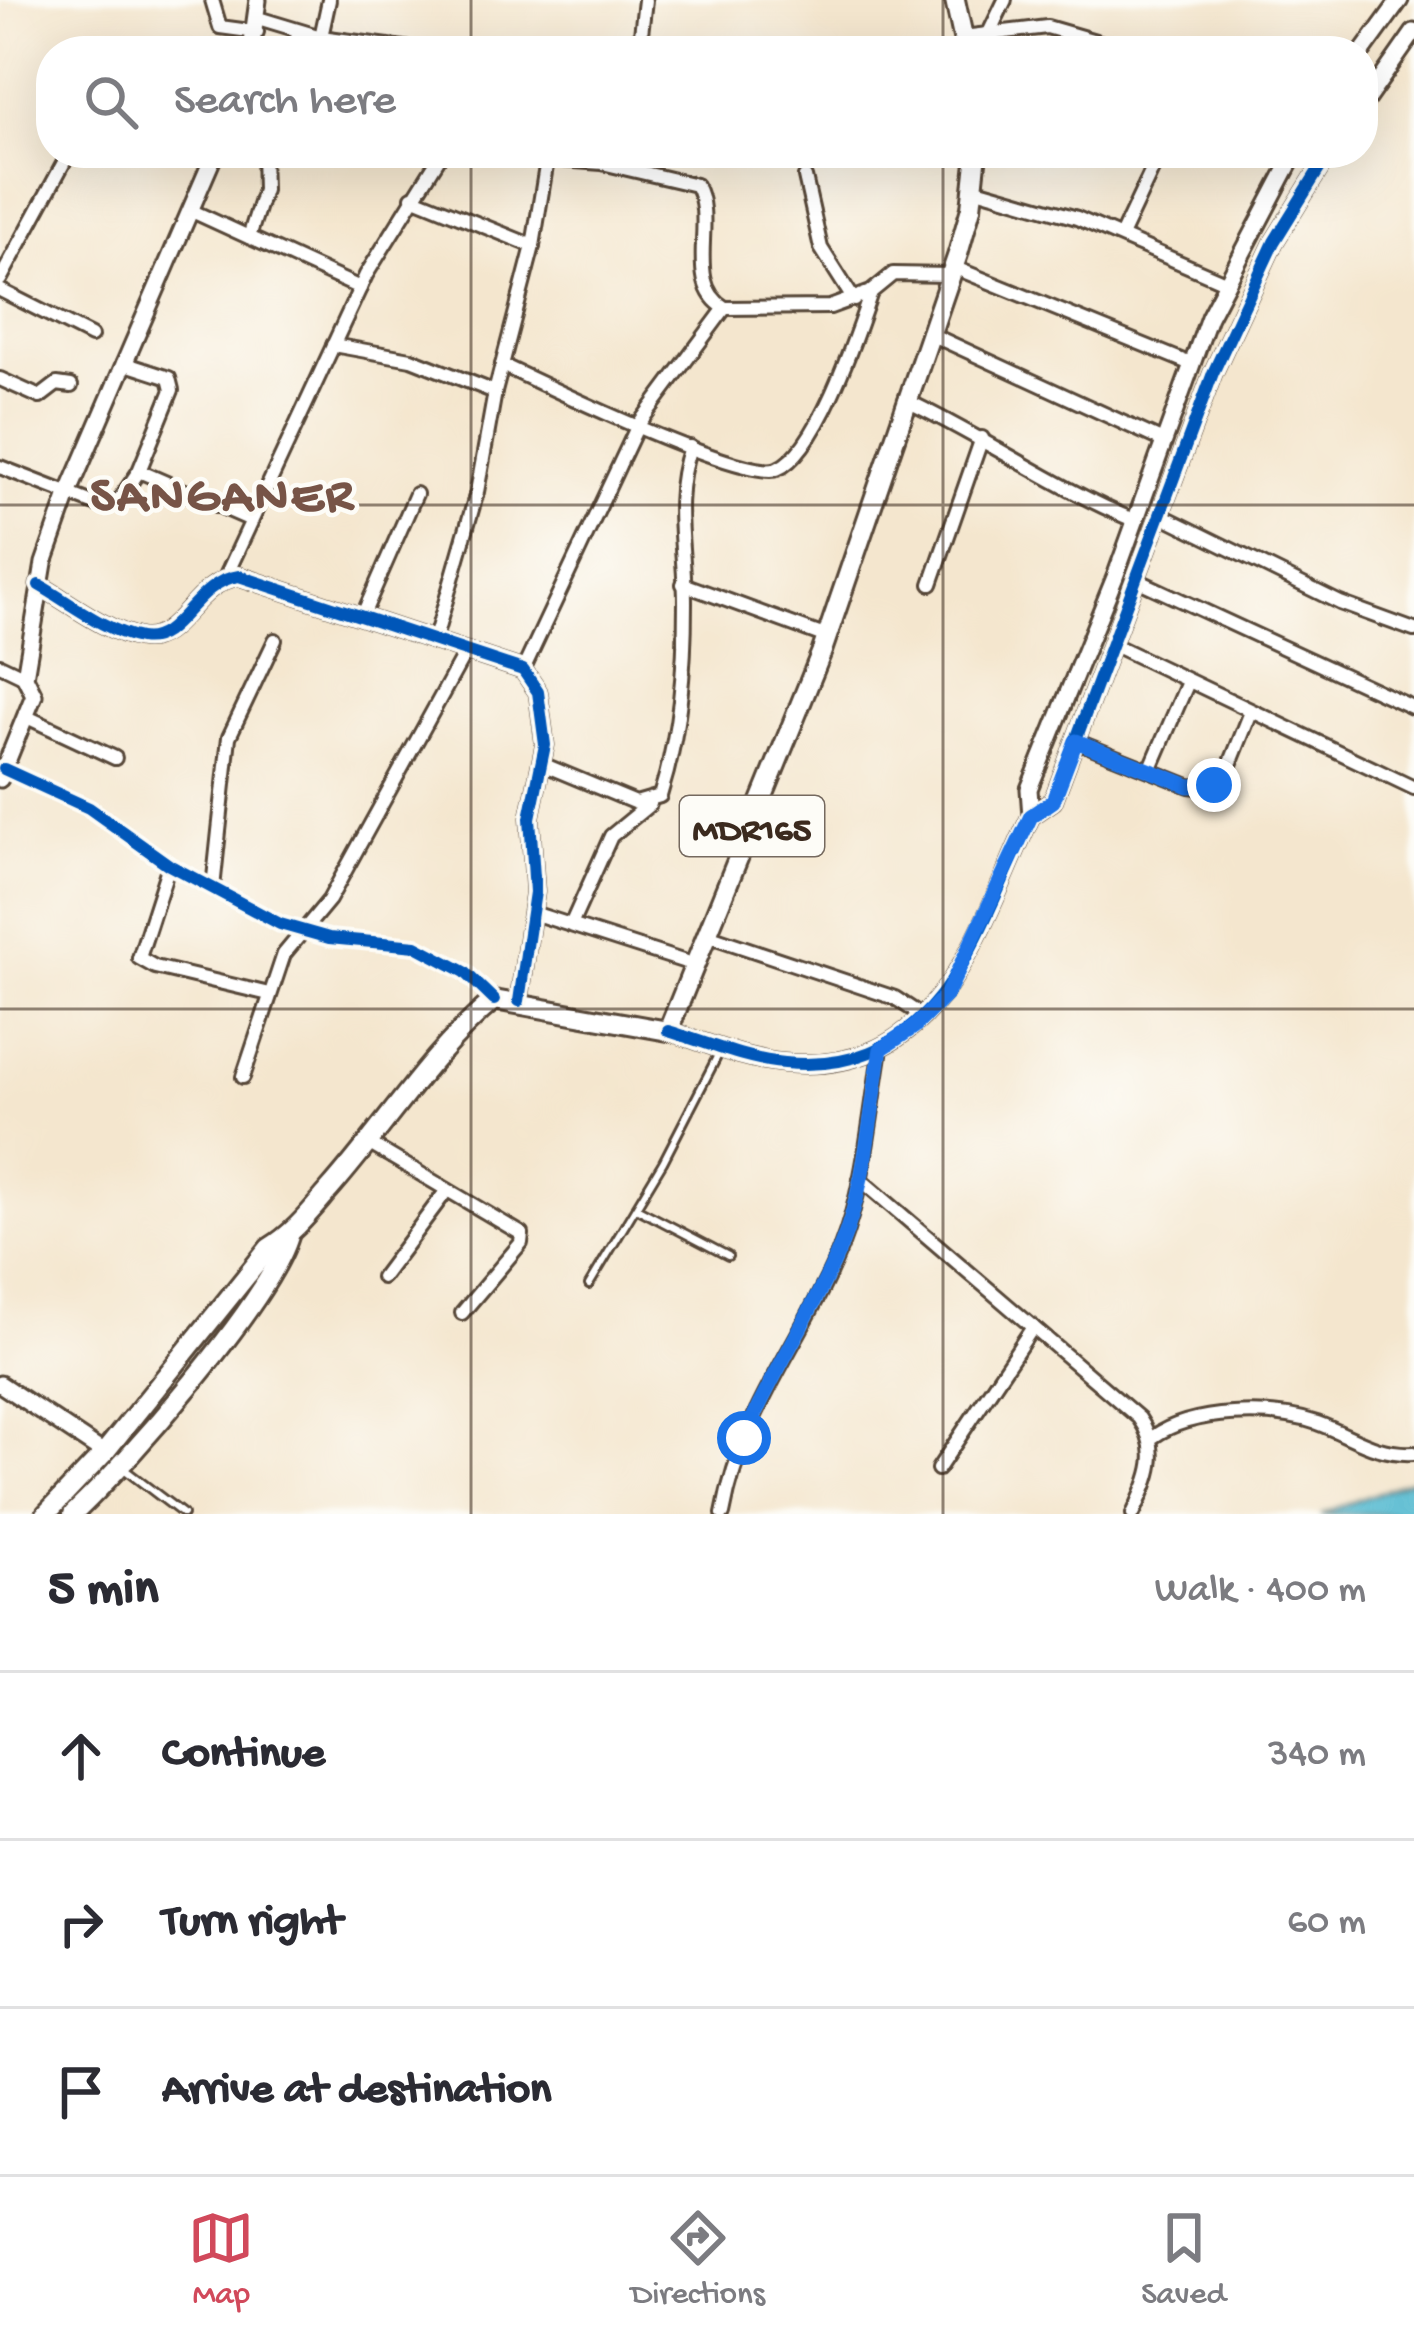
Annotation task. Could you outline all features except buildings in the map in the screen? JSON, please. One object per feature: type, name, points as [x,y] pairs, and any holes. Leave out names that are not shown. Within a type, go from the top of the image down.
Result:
[{"type":"main road","points":[[955,0],[966,36]]},
{"type":"main road","name":"MDR165","points":[[668,1031],[827,637],[951,271],[975,168]]},
{"type":"main road","points":[[46,1514],[104,1454],[269,1248],[289,1236],[370,1144],[447,1043],[494,1000],[668,1031]]},
{"type":"main road","points":[[73,1514],[120,1466],[282,1259],[289,1236]]},
{"type":"street","points":[[212,0],[220,27],[258,16],[317,36]]},
{"type":"street","points":[[321,36],[329,0]]},
{"type":"street","points":[[641,36],[645,0]]},
{"type":"street","points":[[988,33],[1005,0]]},
{"type":"street","points":[[1374,36],[1400,0]]},
{"type":"street","points":[[983,36],[1047,27],[1078,36]]},
{"type":"street","points":[[298,36],[299,32]]},
{"type":"street","points":[[1378,84],[1414,32]]},
{"type":"street","points":[[0,280],[61,168]]},
{"type":"street","points":[[207,168],[68,492],[38,585],[25,677],[34,694],[4,762],[89,808],[169,865],[306,934],[416,946],[465,972],[494,1000]]},
{"type":"street","points":[[249,237],[264,190],[263,168]]},
{"type":"street","points":[[38,585],[121,631],[147,639],[174,628],[195,599],[225,578],[360,288],[432,168]]},
{"type":"street","points":[[434,642],[478,492],[495,392],[533,246],[546,168]]},
{"type":"street","points":[[624,168],[697,185],[703,206],[705,285],[725,308],[800,311],[854,300],[893,274],[951,271],[1191,364]]},
{"type":"street","points":[[1121,236],[1153,168]]},
{"type":"street","points":[[668,1031],[779,1063],[818,1065],[881,1049],[947,994],[1031,816],[1029,789],[1136,521],[1191,364],[1225,282],[1287,168]]},
{"type":"street","points":[[1031,816],[1053,801],[1248,294],[1320,168]]},
{"type":"street","points":[[805,177],[820,248],[854,300]]},
{"type":"street","points":[[973,188],[1121,236],[1225,282]]},
{"type":"street","points":[[412,197],[533,246]]},
{"type":"street","points":[[192,212],[360,288]]},
{"type":"street","points":[[0,290],[92,336]]},
{"type":"street","points":[[502,365],[690,447],[757,471],[783,466],[835,389],[871,292]]},
{"type":"street","points":[[523,670],[638,425],[725,308]]},
{"type":"street","points":[[928,333],[1163,441]]},
{"type":"street","points":[[333,344],[411,359],[495,392]]},
{"type":"street","points":[[0,467],[109,505],[139,471],[172,383],[123,363]]},
{"type":"street","points":[[0,379],[40,397],[57,384],[70,386]]},
{"type":"street","points":[[905,400],[982,438],[1080,496],[1136,521]]},
{"type":"street","points":[[931,584],[982,438]]},
{"type":"street","points":[[572,925],[611,836],[656,800],[681,708],[683,584],[677,491],[690,447]]},
{"type":"street","points":[[139,471],[249,519]]},
{"type":"street","points":[[362,617],[416,494]]},
{"type":"street","points":[[1161,515],[1340,603],[1414,630]]},
{"type":"street","points":[[225,578],[258,580],[523,670],[542,706],[542,764],[530,818],[532,913],[519,1001]]},
{"type":"street","points":[[1137,580],[1414,708]]},
{"type":"street","points":[[683,584],[827,637]]},
{"type":"street","points":[[214,888],[229,737],[275,640]]},
{"type":"street","points":[[1114,645],[1414,788]]},
{"type":"street","points":[[244,1077],[284,953],[306,934],[466,651]]},
{"type":"street","points":[[0,665],[25,677]]},
{"type":"street","points":[[1150,770],[1188,682]]},
{"type":"street","points":[[1076,741],[1189,786],[1214,785],[1227,772],[1251,712]]},
{"type":"street","points":[[27,717],[115,758]]},
{"type":"street","points":[[542,764],[636,803],[656,800]]},
{"type":"street","points":[[169,865],[139,958],[155,967],[268,994]]},
{"type":"street","points":[[532,913],[694,964]]},
{"type":"street","points":[[707,935],[895,998],[924,1017]]},
{"type":"street","points":[[723,1514],[744,1438],[773,1370],[842,1244],[860,1179],[881,1049]]},
{"type":"street","points":[[370,1144],[522,1234],[521,1243],[461,1313]]},
{"type":"street","points":[[860,1179],[1139,1418],[1153,1437],[1150,1471],[1133,1514]]},
{"type":"street","points":[[382,1277],[447,1190]]},
{"type":"street","points":[[938,1469],[1033,1327]]},
{"type":"street","points":[[0,1384],[120,1466]]},
{"type":"street","points":[[1153,1437],[1174,1424],[1242,1415],[1317,1423],[1360,1446],[1414,1453]]},
{"type":"lane","points":[[589,1285],[636,1208],[722,1046]]},
{"type":"lane","points":[[636,1208],[728,1256]]},
{"type":"lane","points":[[120,1466],[183,1514]]},
{"type":"water","points":[[1414,1479],[1414,1514],[1321,1514]]},
{"type":"cycle path","points":[[668,1031],[770,1061],[838,1061],[882,1047],[917,1021],[946,988],[971,948],[1031,816],[1053,801],[1213,373],[1274,242],[1320,168]]},
{"type":"cycle path","points":[[39,585],[114,629],[154,638],[210,589],[239,576],[523,670],[538,692],[545,745],[530,818],[535,892],[519,1001]]},
{"type":"cycle path","points":[[4,769],[89,808],[169,865],[280,924],[329,938],[416,946],[465,972],[494,1000]]},
{"type":"district","name":"SANGANER","points":[[223,491]]},
{"type":"route","points":[[744,1438],[773,1370],[842,1244],[860,1179],[881,1049],[914,1027],[947,994],[1031,816],[1053,801],[1076,741],[1189,786],[1214,785]]}]
